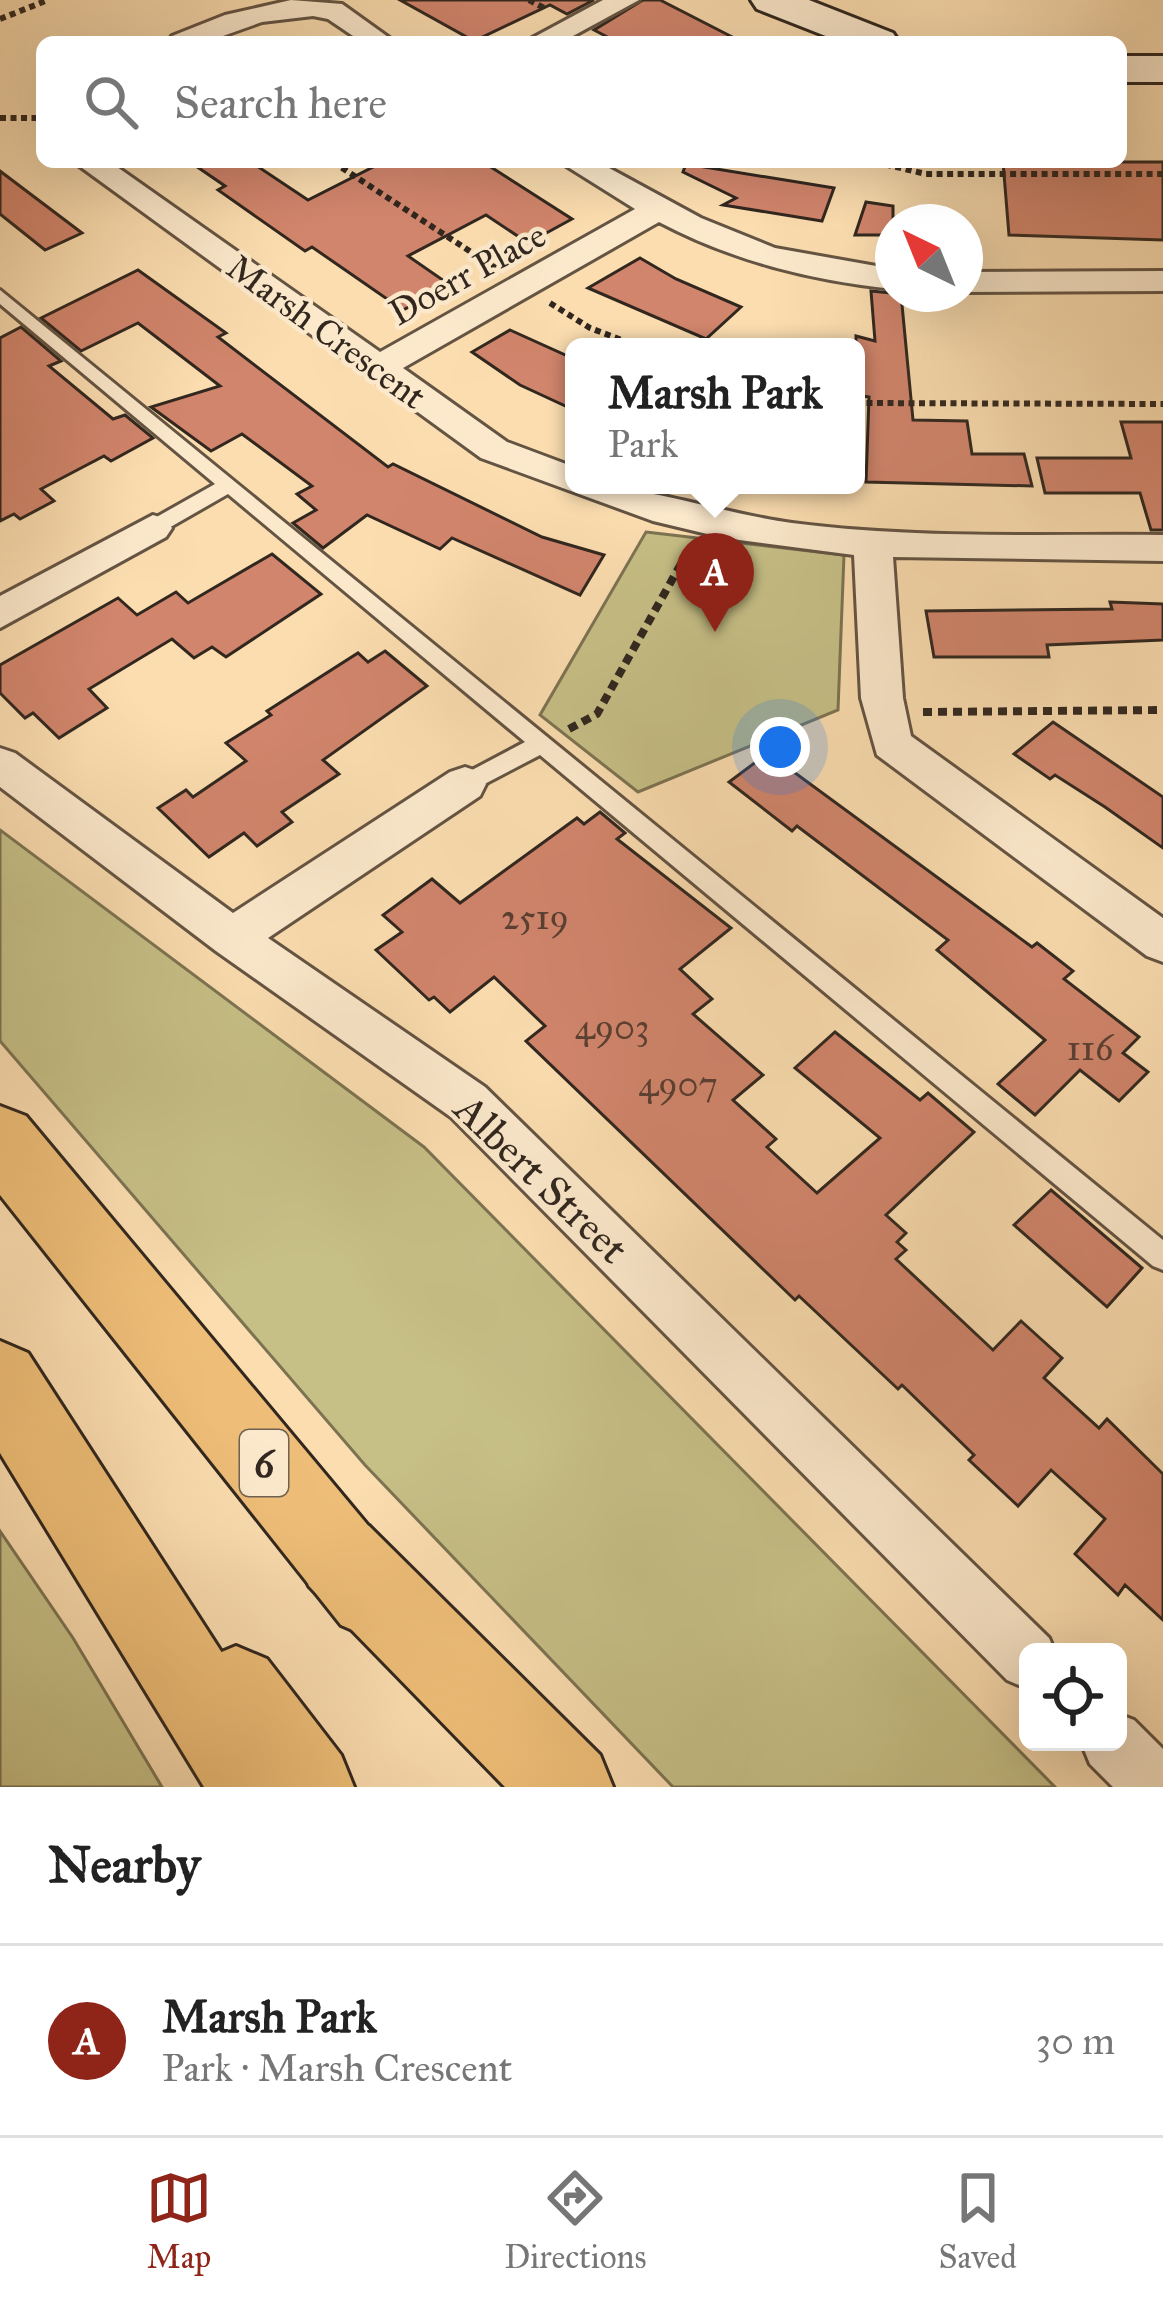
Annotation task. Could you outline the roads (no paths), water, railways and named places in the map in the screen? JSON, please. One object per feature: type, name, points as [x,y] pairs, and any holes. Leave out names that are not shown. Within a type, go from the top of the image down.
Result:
[{"type":"main road","name":"6","points":[[0,1138],[530,1787]]},
{"type":"main road","points":[[0,1377],[256,1787]]},
{"type":"main road","points":[[0,1377],[309,1787]]},
{"type":"main road","points":[[339,1556],[568,1787]]},
{"type":"street","points":[[551,36],[625,0]]},
{"type":"street","points":[[772,0],[863,36]]},
{"type":"street","points":[[196,36],[240,17],[296,5],[332,10],[372,36]]},
{"type":"street","points":[[1127,69],[1163,69]]},
{"type":"street","name":"Marsh Crescent","points":[[98,168],[494,450],[565,478]]},
{"type":"street","points":[[585,168],[657,210],[751,254],[830,275],[875,278]]},
{"type":"street","name":"Doerr Place","points":[[377,368],[657,210]]},
{"type":"street","points":[[983,282],[1163,281]]},
{"type":"street","points":[[611,494],[703,524],[873,545],[1163,548]]},
{"type":"street","points":[[0,614],[153,528]]},
{"type":"street","points":[[873,545],[892,744],[1163,944]]},
{"type":"street","name":"Albert Street","points":[[0,764],[232,938],[468,1102],[1019,1650]]},
{"type":"street","points":[[232,938],[466,784]]},
{"type":"street","points":[[1121,1751],[1157,1787]]},
{"type":"lane","points":[[0,295],[1163,1257]]},
{"type":"lane","points":[[153,528],[227,486]]},
{"type":"lane","points":[[466,784],[544,743]]},
{"type":"place","name":"Marsh Park","points":[[715,632]]}]
